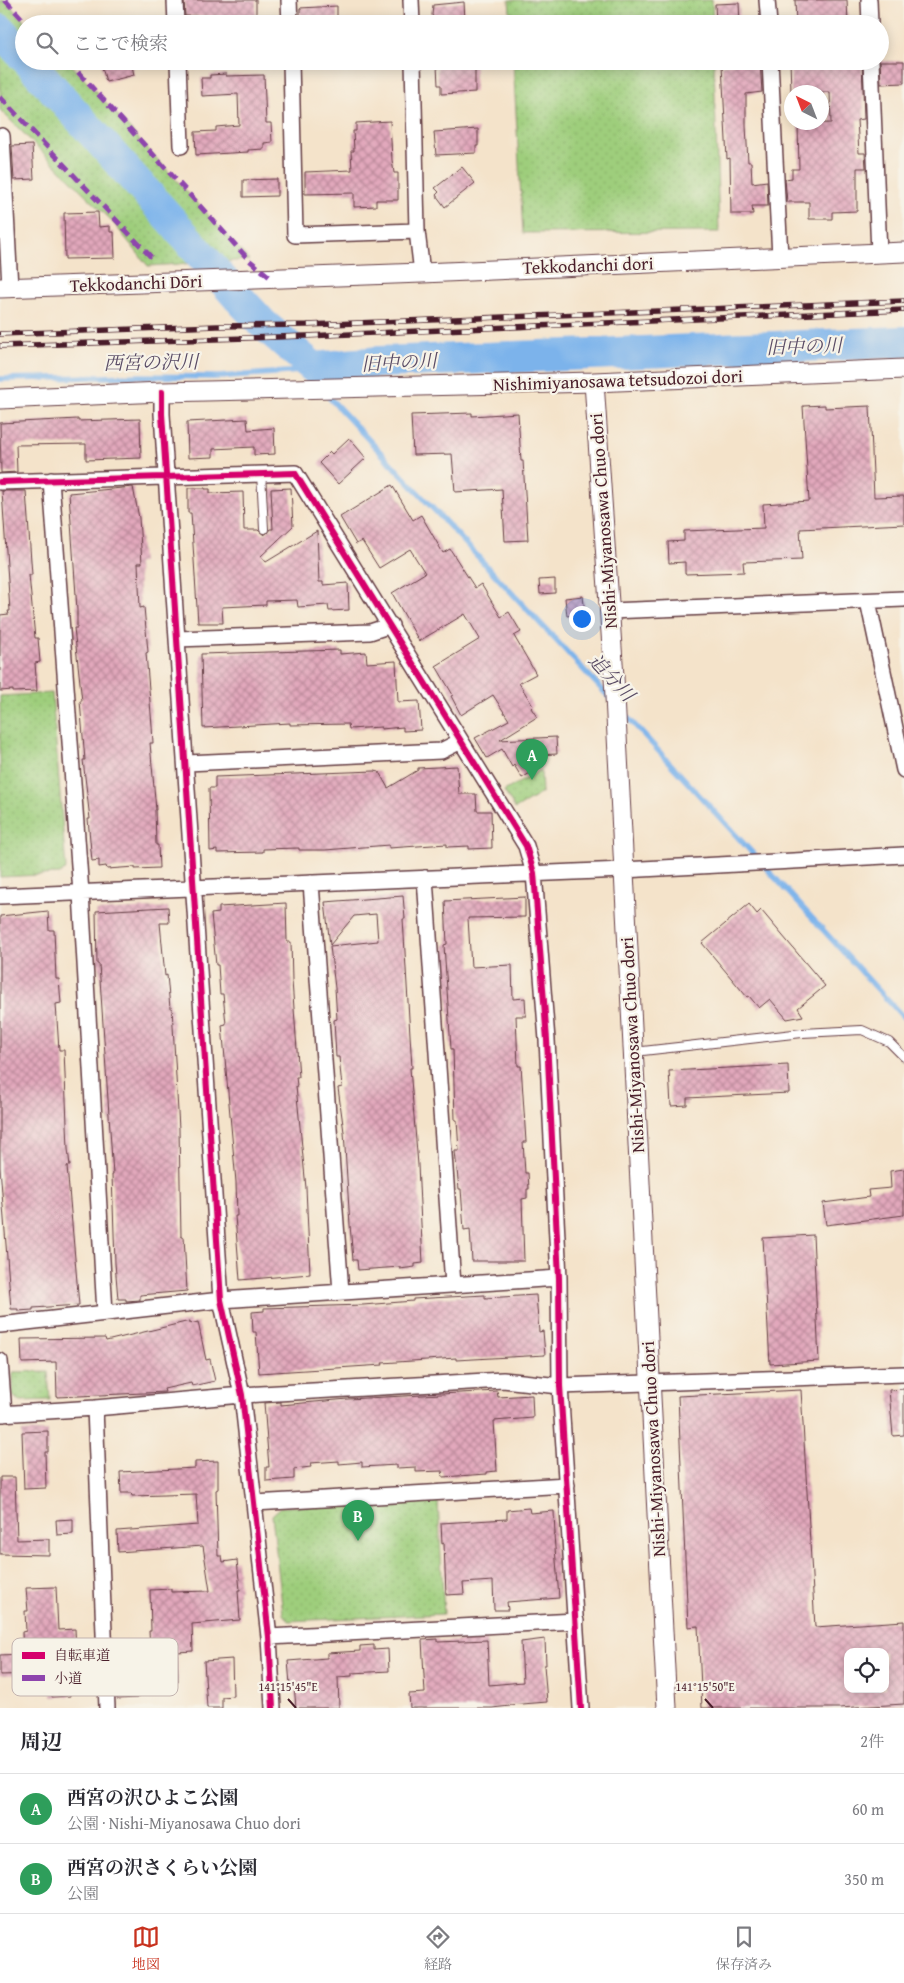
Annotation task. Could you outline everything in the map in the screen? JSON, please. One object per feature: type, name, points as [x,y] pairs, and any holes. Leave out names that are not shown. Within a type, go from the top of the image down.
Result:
[{"type":"street","points":[[175,0],[176,15]]},
{"type":"street","points":[[289,0],[290,15]]},
{"type":"street","points":[[411,0],[412,15]]},
{"type":"street","points":[[768,0],[769,15]]},
{"type":"street","points":[[869,0],[870,15]]},
{"type":"street","points":[[178,70],[182,146]]},
{"type":"street","points":[[291,70],[296,235],[417,231]]},
{"type":"street","points":[[413,70],[417,231],[422,273]]},
{"type":"street","points":[[770,70],[780,257]]},
{"type":"street","points":[[871,70],[879,253]]},
{"type":"street","points":[[2,136],[5,288]]},
{"type":"street","name":"Tekkodanchi dori","points":[[271,278],[904,252]]},
{"type":"street","name":"Tekkodanchi Dōri","points":[[5,288],[271,278]]},
{"type":"street","name":"Nishimiyanosawa tetsudozoi dori","points":[[0,399],[162,392],[594,382],[904,369]]},
{"type":"street","name":"Nishi-Miyanosawa Chuo dori","points":[[594,382],[614,677],[667,1708]]},
{"type":"street","points":[[162,392],[221,1300],[242,1395],[269,1637],[273,1708]]},
{"type":"street","points":[[0,482],[295,473],[391,625],[526,846],[534,873],[547,1040],[559,1278],[560,1386],[581,1708]]},
{"type":"street","points":[[51,480],[81,893],[105,1313]]},
{"type":"street","points":[[610,611],[904,599]]},
{"type":"street","points":[[868,601],[904,770]]},
{"type":"street","points":[[177,639],[370,632],[391,625]]},
{"type":"street","points":[[187,763],[441,751],[461,741]]},
{"type":"street","points":[[0,896],[623,870],[904,855]]},
{"type":"street","points":[[425,878],[453,1285]]},
{"type":"street","points":[[311,883],[341,1292]]},
{"type":"street","points":[[0,1325],[221,1300],[559,1278]]},
{"type":"street","points":[[0,1361],[2,1414],[242,1395],[503,1380],[560,1386],[904,1374]]},
{"type":"street","points":[[95,1408],[104,1638]]},
{"type":"street","points":[[254,1503],[567,1485]]},
{"type":"street","points":[[269,1637],[576,1620]]},
{"type":"lane","points":[[261,473],[264,529]]},
{"type":"lane","points":[[632,1052],[802,1033],[862,1030],[889,1042],[904,1057]]},
{"type":"green space","points":[[0,0],[5,0],[19,15],[15,15],[15,70],[76,70],[249,260],[148,266],[111,220],[0,110]]},
{"type":"green space","points":[[509,0],[712,0],[713,15],[510,15]]},
{"type":"green space","points":[[514,70],[714,70],[719,232],[523,233]]},
{"type":"green space","points":[[52,693],[66,869],[60,874],[0,877],[0,696]]},
{"type":"green space","points":[[541,770],[542,793],[515,809],[504,791]]},
{"type":"green space","points":[[48,1371],[50,1400],[19,1401],[13,1396],[13,1372]]},
{"type":"green space","points":[[438,1501],[444,1614],[288,1621],[283,1614],[272,1515],[281,1507]]},
{"type":"building","points":[[184,0],[256,0],[256,15],[185,15]]},
{"type":"building","points":[[795,0],[847,0],[848,15],[796,15]]},
{"type":"building","points":[[464,2],[465,15],[432,15],[433,5]]},
{"type":"building","points":[[739,3],[740,15],[716,15],[715,4]]},
{"type":"building","points":[[337,6],[337,15],[300,15],[300,8]]},
{"type":"building","points":[[889,61],[904,61],[904,83],[881,84],[880,70],[889,70]]},
{"type":"building","points":[[103,70],[133,70],[134,75],[106,82]]},
{"type":"building","points":[[437,70],[475,70],[475,92],[441,94],[441,85],[438,85]]},
{"type":"building","points":[[722,70],[761,70],[762,92],[746,94],[746,126],[748,162],[751,162],[752,183],[767,181],[768,206],[752,206],[753,214],[731,214],[730,158],[727,159]]},
{"type":"building","points":[[790,70],[862,70],[864,119],[857,120],[859,153],[865,153],[866,168],[857,168],[857,211],[832,212],[832,219],[809,219],[809,202],[787,202],[785,179],[792,178],[792,169],[799,169],[798,130],[829,130],[829,123],[831,123],[829,85],[791,85]]},
{"type":"building","points":[[226,74],[226,76],[264,75],[266,123],[271,123],[272,142],[264,143],[264,149],[248,150],[248,152],[196,155],[195,132],[216,131],[216,127],[239,125],[238,94],[202,96],[201,78],[210,78],[210,75]]},
{"type":"building","points":[[390,121],[394,173],[398,173],[398,200],[376,200],[376,206],[354,207],[354,193],[305,194],[305,172],[352,170],[351,151],[354,151],[353,131],[356,131],[356,123]]},
{"type":"building","points":[[478,129],[476,153],[436,155],[434,132]]},
{"type":"building","points":[[32,145],[34,179],[14,180],[12,146]]},
{"type":"building","points":[[462,167],[475,183],[445,207],[436,195],[439,192],[435,188]]},
{"type":"building","points":[[277,179],[277,196],[243,197],[243,180]]},
{"type":"building","points":[[98,212],[99,227],[110,226],[110,232],[114,232],[115,258],[65,259],[64,213]]},
{"type":"building","points":[[825,405],[825,408],[870,406],[874,497],[904,496],[904,524],[800,529],[802,560],[743,562],[744,572],[685,574],[685,562],[669,563],[668,542],[684,541],[684,531],[764,528],[763,504],[809,501],[803,406]]},
{"type":"building","points":[[472,413],[472,416],[518,413],[528,540],[505,541],[502,489],[455,492],[452,454],[413,455],[411,415]]},
{"type":"building","points":[[78,419],[78,421],[140,419],[141,458],[86,460],[86,444],[16,445],[17,472],[1,473],[0,423]]},
{"type":"building","points":[[247,419],[248,430],[274,428],[275,454],[254,455],[254,447],[213,449],[213,457],[188,458],[187,422]]},
{"type":"building","points":[[349,438],[366,458],[338,484],[319,463]]},
{"type":"building","points":[[392,485],[413,520],[421,515],[443,553],[450,549],[475,588],[481,584],[501,617],[509,612],[521,632],[514,636],[536,674],[519,683],[533,706],[531,708],[537,717],[500,740],[556,737],[557,754],[533,755],[540,767],[522,778],[514,765],[512,767],[502,749],[487,758],[475,738],[509,720],[493,695],[461,715],[451,696],[453,695],[436,666],[480,639],[465,614],[419,641],[392,593],[425,573],[410,549],[379,568],[362,541],[356,544],[340,517]]},
{"type":"building","points":[[133,487],[139,518],[142,563],[138,563],[140,608],[144,607],[148,652],[146,653],[153,743],[150,743],[159,868],[107,869],[106,866],[99,867],[99,860],[92,861],[88,819],[90,819],[83,760],[85,760],[80,701],[82,701],[74,628],[77,628],[77,610],[69,493]]},
{"type":"building","points":[[188,488],[210,489],[210,493],[243,492],[244,530],[258,530],[264,535],[270,529],[273,529],[271,489],[291,488],[293,526],[261,556],[266,562],[317,531],[319,582],[323,582],[323,585],[348,583],[349,610],[329,611],[328,605],[298,607],[297,600],[266,601],[266,605],[222,607],[223,623],[198,623],[191,513],[188,513]]},
{"type":"building","points":[[2,491],[26,491],[32,575],[29,575],[35,638],[38,638],[40,662],[35,663],[37,691],[0,691],[0,615],[9,614],[8,611],[10,611]]},
{"type":"building","points":[[555,579],[555,593],[540,594],[539,580]]},
{"type":"building","points":[[583,596],[585,613],[567,616],[565,598]]},
{"type":"building","points":[[340,650],[340,654],[366,652],[367,663],[396,661],[398,702],[419,701],[421,730],[403,731],[403,727],[349,729],[348,724],[290,725],[290,723],[203,728],[201,654]]},
{"type":"building","points":[[457,766],[459,794],[476,794],[477,811],[491,811],[492,848],[469,849],[469,846],[447,847],[447,844],[389,848],[389,845],[325,850],[299,850],[299,848],[263,849],[263,852],[217,853],[217,850],[210,851],[209,788],[215,788],[215,777],[375,771],[379,772],[388,788],[418,770],[418,768]]},
{"type":"building","points":[[403,896],[412,1068],[410,1068],[418,1165],[423,1263],[415,1264],[415,1267],[400,1269],[400,1267],[358,1270],[357,1260],[353,1260],[344,1132],[338,1088],[342,1087],[339,1057],[336,1057],[334,1020],[337,1019],[330,946],[378,941],[376,914],[354,916],[330,945],[325,902]]},
{"type":"building","points":[[525,897],[525,917],[468,918],[471,967],[512,965],[513,999],[525,998],[526,1016],[516,1016],[518,1066],[521,1066],[526,1142],[523,1142],[525,1173],[528,1173],[529,1189],[527,1189],[527,1198],[522,1199],[524,1261],[472,1261],[470,1229],[464,1230],[461,1189],[459,1189],[455,1151],[459,1151],[457,1120],[455,1120],[453,1049],[451,1049],[444,945],[447,944],[445,901]]},
{"type":"building","points":[[286,903],[287,942],[291,942],[299,1077],[296,1077],[296,1086],[306,1188],[310,1274],[240,1280],[235,1216],[237,1216],[236,1182],[222,1025],[226,1024],[223,994],[220,994],[218,965],[216,965],[211,914],[219,913],[219,907]]},
{"type":"building","points":[[749,904],[757,914],[761,910],[825,986],[798,1008],[803,1016],[787,1019],[770,999],[759,1008],[749,996],[747,997],[702,943]]},
{"type":"building","points":[[168,907],[169,923],[160,923],[165,976],[167,975],[170,1008],[172,1008],[179,1129],[181,1237],[184,1237],[187,1291],[140,1295],[140,1300],[126,1301],[126,1299],[118,1299],[115,1263],[113,1175],[99,964],[97,964],[96,911]]},
{"type":"building","points":[[48,911],[49,930],[54,930],[56,979],[59,979],[61,1003],[56,1004],[59,1050],[64,1050],[70,1166],[67,1166],[79,1305],[33,1308],[33,1310],[18,1311],[18,1309],[11,1309],[0,1167],[0,916]]},
{"type":"building","points":[[788,1065],[789,1093],[687,1098],[687,1105],[671,1106],[669,1071]]},
{"type":"building","points":[[904,1169],[904,1215],[826,1225],[823,1203],[869,1197],[868,1190],[891,1188],[890,1171]]},
{"type":"building","points":[[813,1235],[819,1361],[770,1364],[763,1238]]},
{"type":"building","points":[[485,1295],[485,1298],[536,1295],[539,1332],[543,1331],[545,1355],[456,1360],[456,1358],[259,1373],[256,1332],[253,1332],[252,1312],[264,1311],[264,1308],[363,1305],[413,1301],[413,1299]]},
{"type":"building","points":[[190,1321],[190,1324],[198,1322],[206,1360],[210,1359],[215,1381],[192,1386],[191,1383],[164,1389],[165,1392],[57,1397],[56,1362],[22,1363],[21,1339],[105,1338],[106,1341]]},
{"type":"building","points":[[904,1389],[904,1435],[893,1436],[889,1390]]},
{"type":"building","points":[[801,1390],[815,1627],[904,1621],[904,1704],[839,1708],[702,1708],[698,1626],[688,1627],[678,1396]]},
{"type":"building","points":[[497,1391],[498,1397],[532,1395],[533,1418],[494,1421],[497,1471],[487,1472],[487,1474],[443,1477],[442,1471],[416,1472],[416,1467],[397,1468],[397,1465],[362,1467],[362,1462],[339,1464],[339,1461],[310,1463],[311,1467],[294,1469],[294,1479],[266,1481],[266,1467],[269,1467],[264,1403],[281,1402],[281,1405],[348,1399]]},
{"type":"building","points":[[48,1431],[48,1452],[45,1452],[46,1488],[24,1489],[22,1432]]},
{"type":"building","points":[[218,1461],[218,1489],[216,1490],[218,1556],[222,1556],[223,1562],[237,1560],[240,1620],[192,1624],[193,1651],[178,1652],[178,1638],[149,1638],[149,1631],[151,1631],[150,1590],[171,1589],[171,1592],[210,1591],[203,1546],[118,1552],[117,1531],[198,1525],[196,1494],[132,1496],[131,1493],[121,1493],[120,1472],[195,1468],[195,1462]]},
{"type":"building","points":[[0,1477],[15,1477],[17,1540],[49,1539],[49,1555],[0,1554]]},
{"type":"building","points":[[529,1508],[530,1513],[554,1511],[559,1598],[507,1602],[508,1610],[494,1610],[493,1581],[463,1583],[464,1594],[446,1595],[444,1543],[442,1544],[441,1523],[507,1519],[507,1510]]},
{"type":"building","points":[[73,1519],[73,1534],[57,1535],[56,1520]]},
{"type":"building","points":[[56,1587],[58,1630],[75,1629],[75,1638],[22,1638],[22,1632],[26,1631],[25,1611],[28,1611],[26,1588]]},
{"type":"building","points":[[438,1639],[438,1642],[487,1640],[489,1685],[523,1682],[521,1642],[545,1639],[546,1665],[544,1665],[547,1702],[492,1708],[410,1708],[409,1694],[425,1693],[422,1640]]},
{"type":"building","points":[[374,1645],[374,1650],[388,1649],[389,1671],[352,1673],[352,1676],[338,1677],[339,1708],[296,1708],[294,1684],[290,1684],[288,1661],[327,1658],[327,1653],[360,1651],[360,1646]]},
{"type":"building","points":[[12,1654],[12,1675],[0,1675],[0,1655]]},
{"type":"building","points":[[232,1659],[233,1696],[222,1697],[222,1708],[207,1708],[204,1661]]},
{"type":"building","points":[[117,1696],[138,1696],[138,1698],[117,1699]]},
{"type":"waterway","name":"旧中の川","points":[[0,30],[15,47]]},
{"type":"waterway","name":"旧中の川","points":[[36,70],[262,323],[314,368],[380,362],[904,342]]},
{"type":"waterway","name":"西宮の沢川","points":[[0,379],[140,376],[217,377],[302,371],[314,368]]},
{"type":"waterway","name":"追分川","points":[[302,371],[314,383]]},
{"type":"waterway","name":"追分川","points":[[325,393],[610,698]]},
{"type":"waterway","name":"追分川","points":[[620,709],[904,1018]]},
{"type":"railway","points":[[0,334],[217,326],[307,325],[904,301]]},
{"type":"railway","points":[[0,346],[306,336],[904,310]]},
{"type":"marked path","points":[[5,0],[19,15]]},
{"type":"marked path","points":[[76,70],[249,260],[271,278]]},
{"type":"marked path","points":[[0,97],[152,258]]},
{"type":"cycle path","points":[[162,392],[221,1300],[242,1395],[269,1637],[273,1708]]},
{"type":"cycle path","points":[[0,482],[295,473],[526,846],[534,873],[547,1040],[559,1278],[560,1386],[581,1708]]},
{"type":"place","name":"西宮の沢ひよこ公園","points":[[532,780]]},
{"type":"place","name":"西宮の沢さくらい公園","points":[[358,1541]]}]
